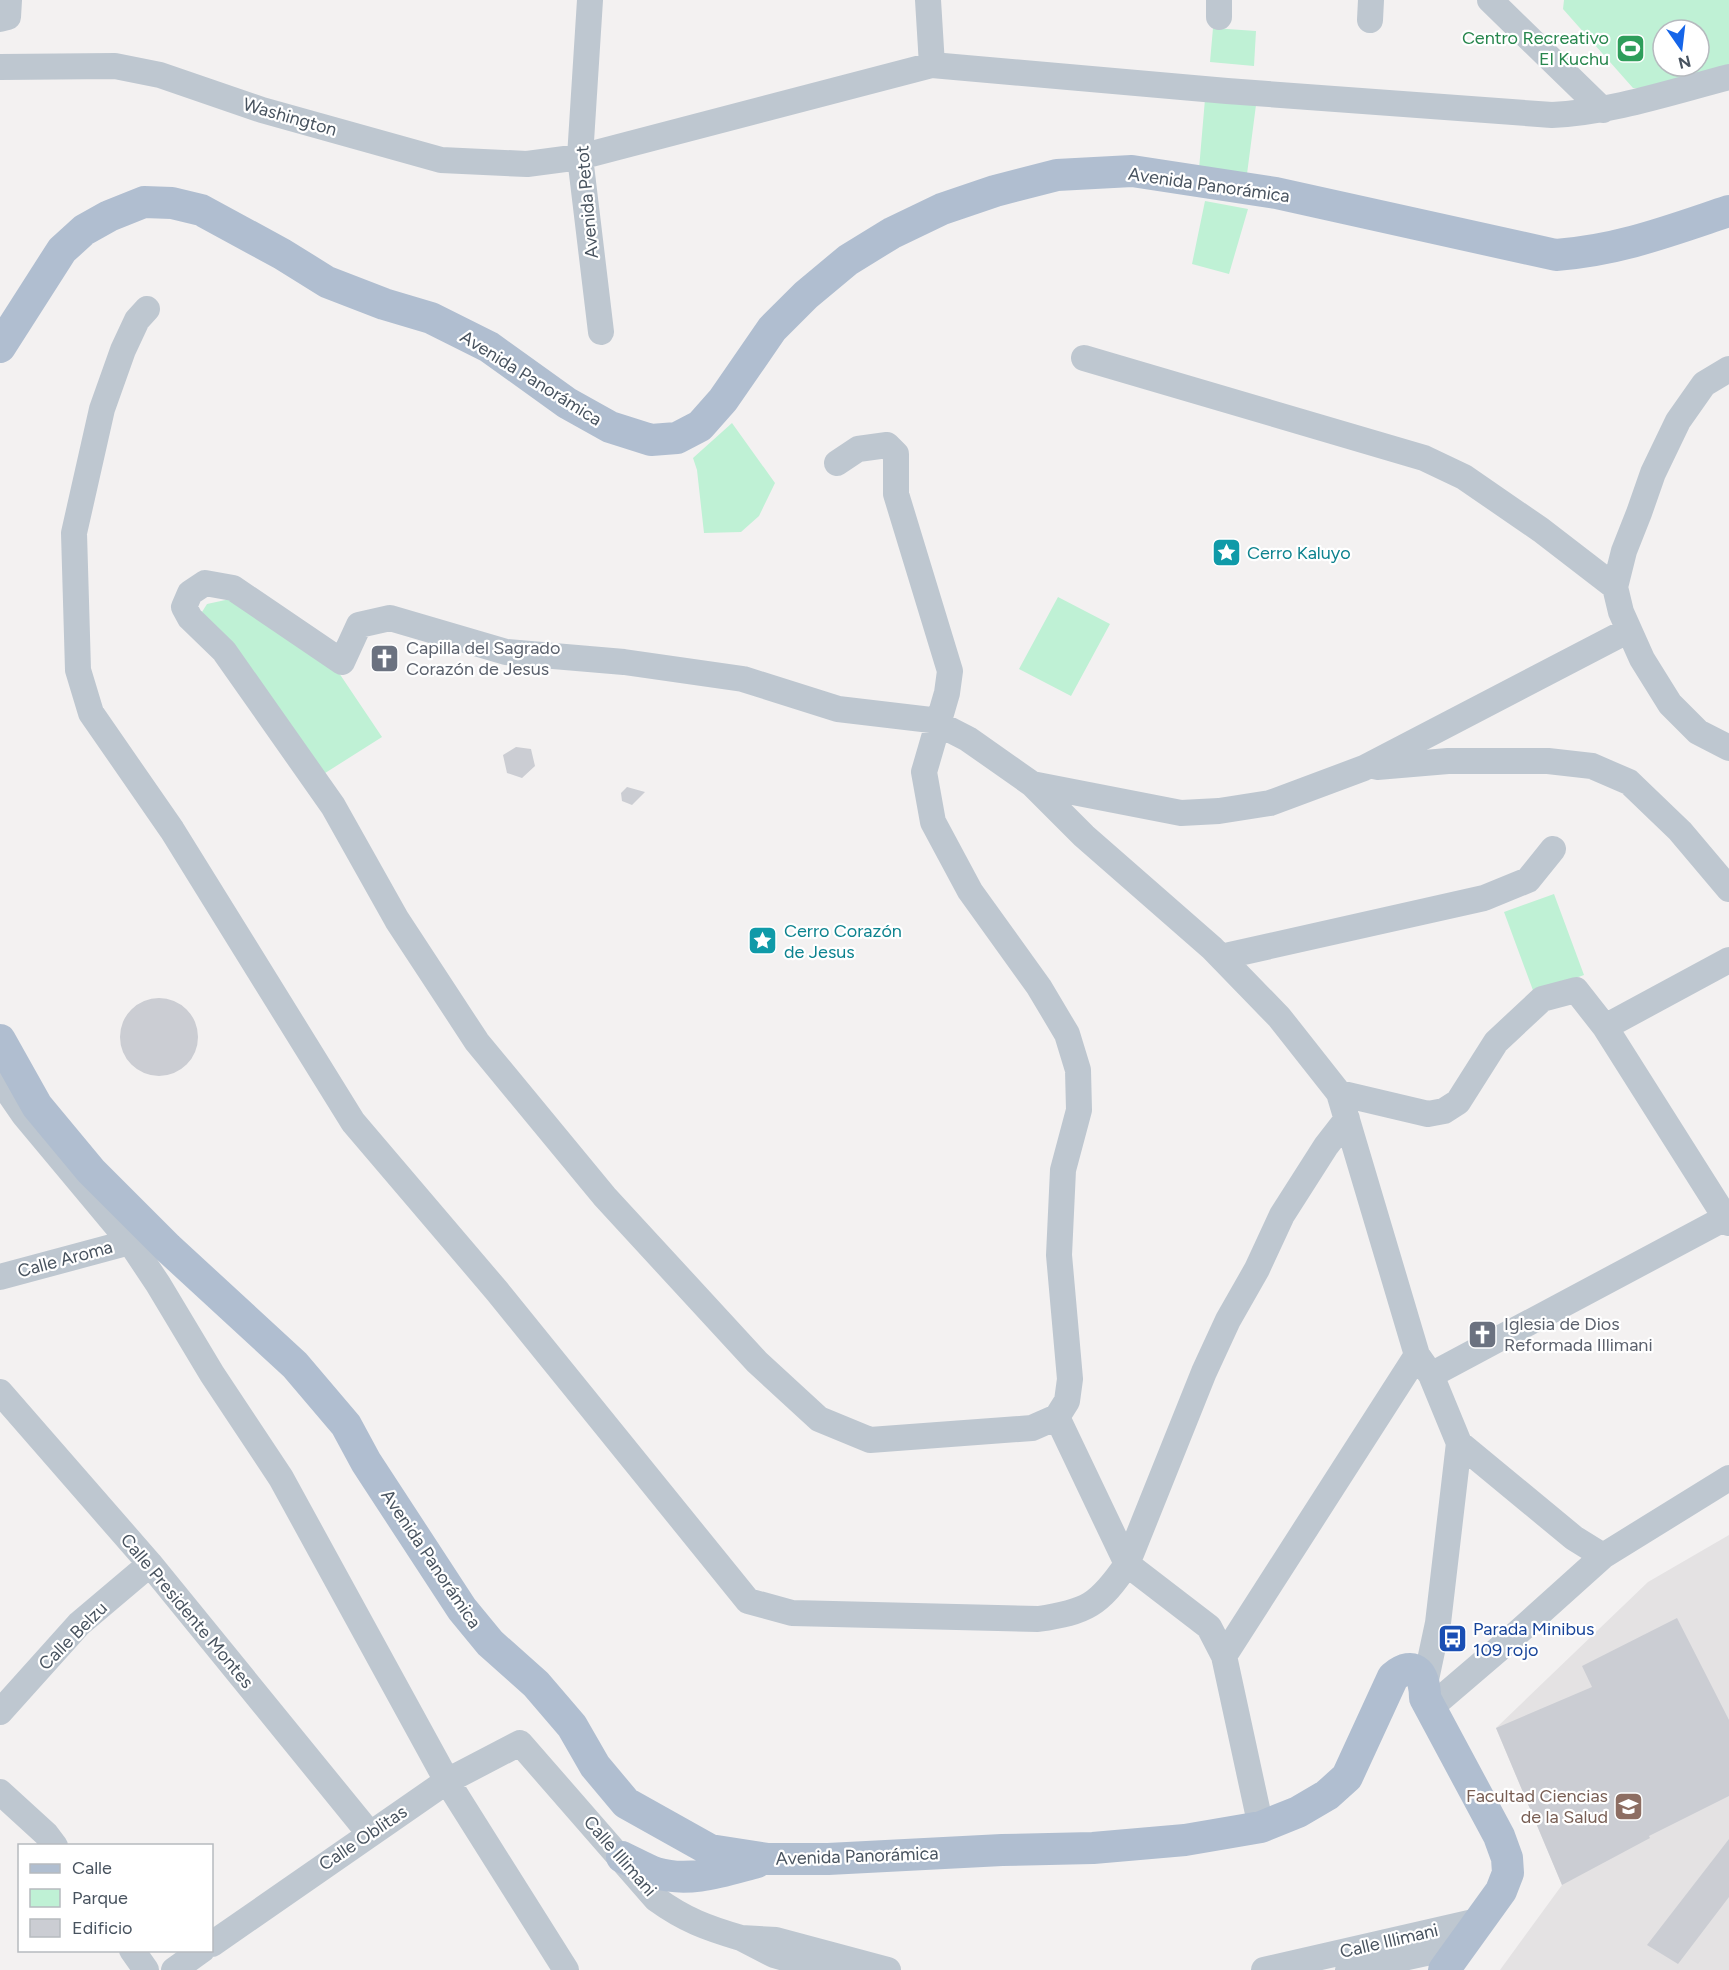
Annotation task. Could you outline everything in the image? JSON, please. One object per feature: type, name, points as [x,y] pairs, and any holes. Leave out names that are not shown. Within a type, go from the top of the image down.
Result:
[{"type":"main road","name":"Avenida Panorámica","points":[[0,347],[62,250],[84,230],[108,216],[144,202],[172,203],[201,210],[282,254],[327,282],[384,304],[431,318],[489,347],[567,403],[610,427],[651,440],[677,438],[700,426],[723,400],[772,329],[806,295],[848,260],[892,233],[942,210],[995,191],[1057,175],[1132,171],[1276,193],[1556,255],[1589,252],[1633,243],[1729,211]]},
{"type":"main road","name":"Avenida Panorámica","points":[[0,1040],[31,1110],[129,1211],[295,1365],[346,1425],[366,1462],[462,1609],[490,1643],[536,1684],[572,1726],[596,1766],[626,1803],[713,1861],[828,1859],[1093,1848],[1185,1840],[1261,1827],[1298,1812],[1328,1795],[1347,1778],[1393,1677]]},
{"type":"main road","points":[[1393,1677],[1402,1670],[1411,1668],[1420,1674],[1427,1696],[1499,1836],[1507,1858],[1508,1873],[1501,1891],[1444,1970]]},
{"type":"main road","name":"Avenida Panorámica","points":[[622,1857],[656,1873],[695,1878],[713,1861]]},
{"type":"street","points":[[0,20],[8,16],[9,0]]},
{"type":"street","name":"Avenida Petot","points":[[590,0],[580,157],[601,332]]},
{"type":"street","points":[[928,0],[932,65]]},
{"type":"street","points":[[1490,0],[1603,110]]},
{"type":"street","name":"Washington","points":[[0,67],[115,66],[160,75],[262,110],[441,160],[527,164],[580,157],[932,65],[1227,91],[1552,115],[1603,110],[1729,77]]},
{"type":"street","points":[[147,309],[137,320],[123,350],[102,409],[74,533],[78,670],[90,713],[172,830],[353,1122],[498,1290],[748,1601],[792,1613],[1038,1619],[1063,1616],[1091,1606],[1113,1584],[1127,1564],[1204,1372],[1282,1215],[1326,1146],[1347,1119]]},
{"type":"street","points":[[1084,358],[1424,458],[1464,477],[1541,530],[1615,587]]},
{"type":"street","points":[[1729,369],[1704,384],[1678,421],[1653,473],[1623,551],[1615,587],[1621,612],[1642,659],[1670,704],[1698,732],[1729,748]]},
{"type":"street","points":[[837,463],[858,449],[887,446],[896,454],[896,494],[950,671],[947,693],[938,724],[924,772],[933,822],[970,891],[1039,987],[1067,1034],[1078,1071],[1079,1110],[1063,1170],[1059,1255],[1070,1379],[1067,1401],[1057,1417],[1032,1428],[870,1440],[819,1419],[772,1376],[605,1197],[477,1042],[397,920],[333,806],[224,651],[190,618],[184,607],[190,593],[205,583],[233,588],[342,662],[359,625],[390,618],[506,652],[624,663],[743,679],[838,709],[931,720],[938,724],[968,739],[1032,784],[1084,836],[1221,957],[1279,1017],[1339,1093],[1424,1365],[1459,1443],[1574,1538],[1603,1556]]},
{"type":"street","points":[[1032,784],[1181,813],[1270,802],[1364,768],[1629,630]]},
{"type":"street","points":[[1364,768],[1448,761],[1548,761],[1592,766],[1629,782],[1680,831],[1729,889]]},
{"type":"street","points":[[1221,957],[1484,898],[1528,880],[1553,849]]},
{"type":"street","points":[[1605,1027],[1729,960]]},
{"type":"street","points":[[1224,1656],[1424,1365],[1728,1219],[1605,1027],[1576,990],[1542,999],[1496,1042],[1458,1102],[1444,1112],[1428,1114],[1339,1093]]},
{"type":"street","points":[[0,1080],[31,1110],[130,1242],[281,1478],[447,1781],[566,1970]]},
{"type":"street","name":"Calle Aroma","points":[[0,1277],[130,1242]]},
{"type":"street","name":"Calle Presidente Montes","points":[[0,1392],[150,1564],[369,1833]]},
{"type":"street","points":[[1057,1417],[1127,1564],[1209,1627],[1224,1656],[1261,1827]]},
{"type":"street","points":[[1427,1696],[1459,1443]]},
{"type":"street","points":[[1427,1696],[1513,1637],[1603,1556],[1729,1478]]},
{"type":"street","name":"Calle Belzu","points":[[0,1712],[79,1624],[150,1564]]},
{"type":"street","points":[[1393,1677],[1438,1623]]},
{"type":"street","name":"Calle Oblitas","points":[[213,1943],[447,1781],[520,1743]]},
{"type":"street","name":"Calle Illimani","points":[[520,1743],[622,1857],[656,1899],[675,1913],[700,1926],[741,1938],[774,1955],[827,1970]]},
{"type":"street","points":[[0,1792],[54,1844]]},
{"type":"street","name":"Calle Illimani","points":[[1264,1970],[1471,1933]]},
{"type":"street","name":"Calle Illimani","points":[[1348,1970],[1471,1933]]},
{"type":"street","name":"Calle Illimani","points":[[741,1938],[776,1940],[888,1970]]},
{"type":"street","points":[[133,1952],[146,1970]]},
{"type":"street","points":[[174,1970],[199,1952]]},
{"type":"shaded area","name":"Facultad Ciencias de la Salud","points":[[1729,1535],[1729,1970],[1500,1970],[1562,1885],[1496,1728],[1648,1582]]},
{"type":"green space","name":"Centro Recreativo El Kuchu","points":[[1564,0],[1729,0],[1729,77],[1681,91],[1633,88],[1563,9]]},
{"type":"green space","points":[[1213,28],[1256,31],[1254,66],[1210,62]]},
{"type":"green space","points":[[1205,99],[1256,105],[1247,174],[1199,169]]},
{"type":"green space","points":[[1205,201],[1248,209],[1229,274],[1192,264]]},
{"type":"green space","points":[[732,423],[775,483],[759,516],[741,532],[704,533],[697,470],[693,458]]},
{"type":"green space","points":[[1058,597],[1110,624],[1071,696],[1019,669]]},
{"type":"green space","points":[[230,599],[337,670],[382,737],[322,775],[202,612],[207,604]]},
{"type":"green space","points":[[1554,894],[1584,975],[1534,993],[1504,912]]},
{"type":"building","points":[[516,747],[531,749],[535,766],[522,778],[507,773],[503,755]]},
{"type":"building","points":[[627,787],[645,792],[632,805],[622,801],[621,793]]},
{"type":"building","points":[[159,998],[174,1001],[186,1010],[195,1022],[198,1037],[195,1052],[186,1064],[174,1073],[159,1076],[144,1073],[132,1064],[123,1052],[120,1037],[123,1022],[132,1010],[144,1001]]},
{"type":"building","points":[[1677,1618],[1729,1720],[1729,1796],[1649,1836],[1650,1838],[1562,1885],[1496,1728],[1592,1687],[1582,1666]]},
{"type":"building","points":[[1729,1839],[1729,1897],[1678,1964],[1647,1945]]},
{"type":"place","name":"Centro Recreativo El Kuchu","points":[[1630,48]]},
{"type":"place","name":"Cerro Kaluyo","points":[[1226,553]]},
{"type":"place","name":"Capilla del Sagrado Corazón de Jesus","points":[[385,658]]},
{"type":"place","name":"Cerro Corazón de Jesus","points":[[763,941]]},
{"type":"place","name":"Iglesia de Dios Reformada Illimani","points":[[1483,1334]]},
{"type":"place","name":"Parada Minibus 109 rojo","points":[[1452,1639]]},
{"type":"place","name":"Facultad Ciencias de la Salud","points":[[1629,1806]]}]
